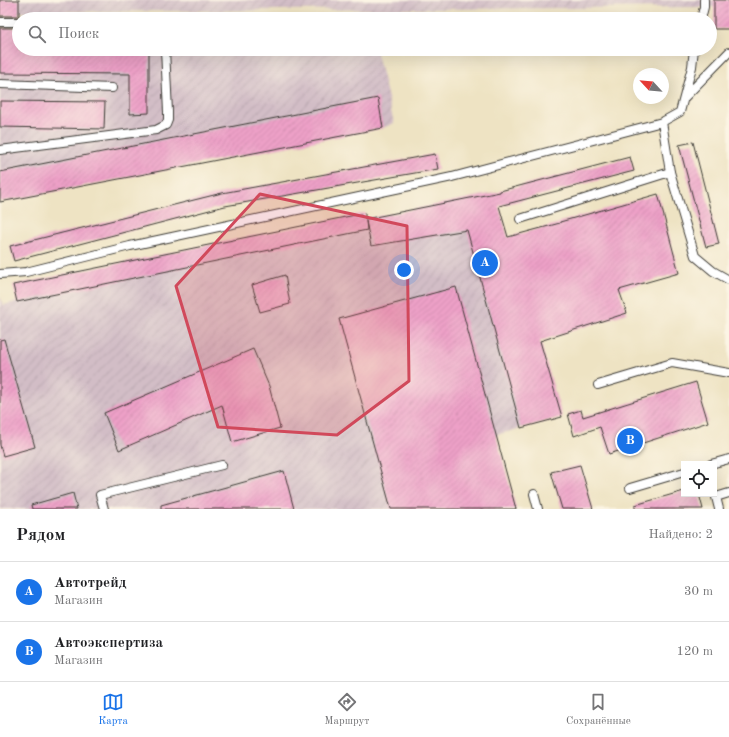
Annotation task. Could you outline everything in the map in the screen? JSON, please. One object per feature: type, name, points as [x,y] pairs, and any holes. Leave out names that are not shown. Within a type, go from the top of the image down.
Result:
[{"type":"lane","points":[[703,12],[704,0]]},
{"type":"lane","points":[[0,22],[12,22]]},
{"type":"lane","points":[[684,99],[729,52]]},
{"type":"lane","points":[[0,150],[156,130],[166,125],[168,120],[168,112],[165,56]]},
{"type":"lane","points":[[0,274],[26,272],[130,246],[452,177],[662,122],[680,112],[692,67],[693,56]]},
{"type":"lane","points":[[0,84],[112,88]]},
{"type":"lane","points":[[662,122],[670,172],[695,256],[714,271],[729,280]]},
{"type":"lane","points":[[520,219],[670,172]]},
{"type":"lane","points":[[598,385],[672,363],[729,373]]},
{"type":"lane","points":[[717,462],[729,459]]},
{"type":"lane","points":[[104,509],[100,496],[222,465]]},
{"type":"lane","points":[[630,488],[681,473]]},
{"type":"lane","points":[[719,509],[716,497],[729,493]]},
{"type":"lane","points":[[534,494],[538,509]]},
{"type":"highlighted area","points":[[260,194],[407,226],[409,381],[337,435],[218,427],[176,286]]},
{"type":"shaded area","points":[[0,0],[729,0],[729,29],[714,7],[0,12]]},
{"type":"shaded area","points":[[0,33],[12,43],[12,56],[378,56],[394,123],[383,128],[0,202]]},
{"type":"shaded area","points":[[495,193],[562,417],[496,435],[516,509],[0,509],[0,296],[3,305],[367,230],[365,219]]},
{"type":"building","points":[[0,0],[19,0],[19,12],[12,12],[12,16],[0,16]]},
{"type":"building","points":[[714,0],[729,0],[729,29],[717,29],[717,12],[714,12]]},
{"type":"building","points":[[0,28],[12,28],[12,56],[149,56],[149,113],[130,114],[130,74],[0,73]]},
{"type":"building","points":[[378,98],[383,128],[0,202],[0,172]]},
{"type":"building","points":[[0,101],[105,102],[104,129],[0,127]]},
{"type":"building","points":[[693,142],[719,244],[706,247],[679,145]]},
{"type":"building","points":[[435,154],[438,169],[225,206],[14,261],[10,246],[222,193]]},
{"type":"building","points":[[630,157],[634,171],[499,206],[508,237],[658,194],[679,273],[619,290],[627,313],[540,341],[562,417],[521,428],[467,230],[371,246],[366,221],[367,230],[17,302],[13,285],[365,213],[365,219],[500,192]]},
{"type":"building","points":[[285,275],[290,304],[260,312],[252,285]]},
{"type":"building","points":[[456,287],[516,509],[391,509],[339,319]]},
{"type":"building","points":[[4,339],[35,447],[3,456],[0,445],[0,340]]},
{"type":"building","points":[[253,349],[269,386],[280,428],[232,442],[222,405],[119,450],[104,413]]},
{"type":"building","points":[[696,382],[708,422],[609,454],[600,427],[574,436],[568,414],[581,410],[583,417]]},
{"type":"building","points":[[580,465],[593,509],[562,509],[551,472]]},
{"type":"building","points":[[284,471],[294,509],[161,509],[161,505]]},
{"type":"building","points":[[681,492],[681,497],[700,497],[703,509],[635,509],[635,505]]},
{"type":"building","points":[[73,493],[77,509],[32,509],[31,505]]},
{"type":"place","name":"Автотрейд","points":[[485,263]]},
{"type":"place","name":"Автоэкспертиза","points":[[630,441]]}]
